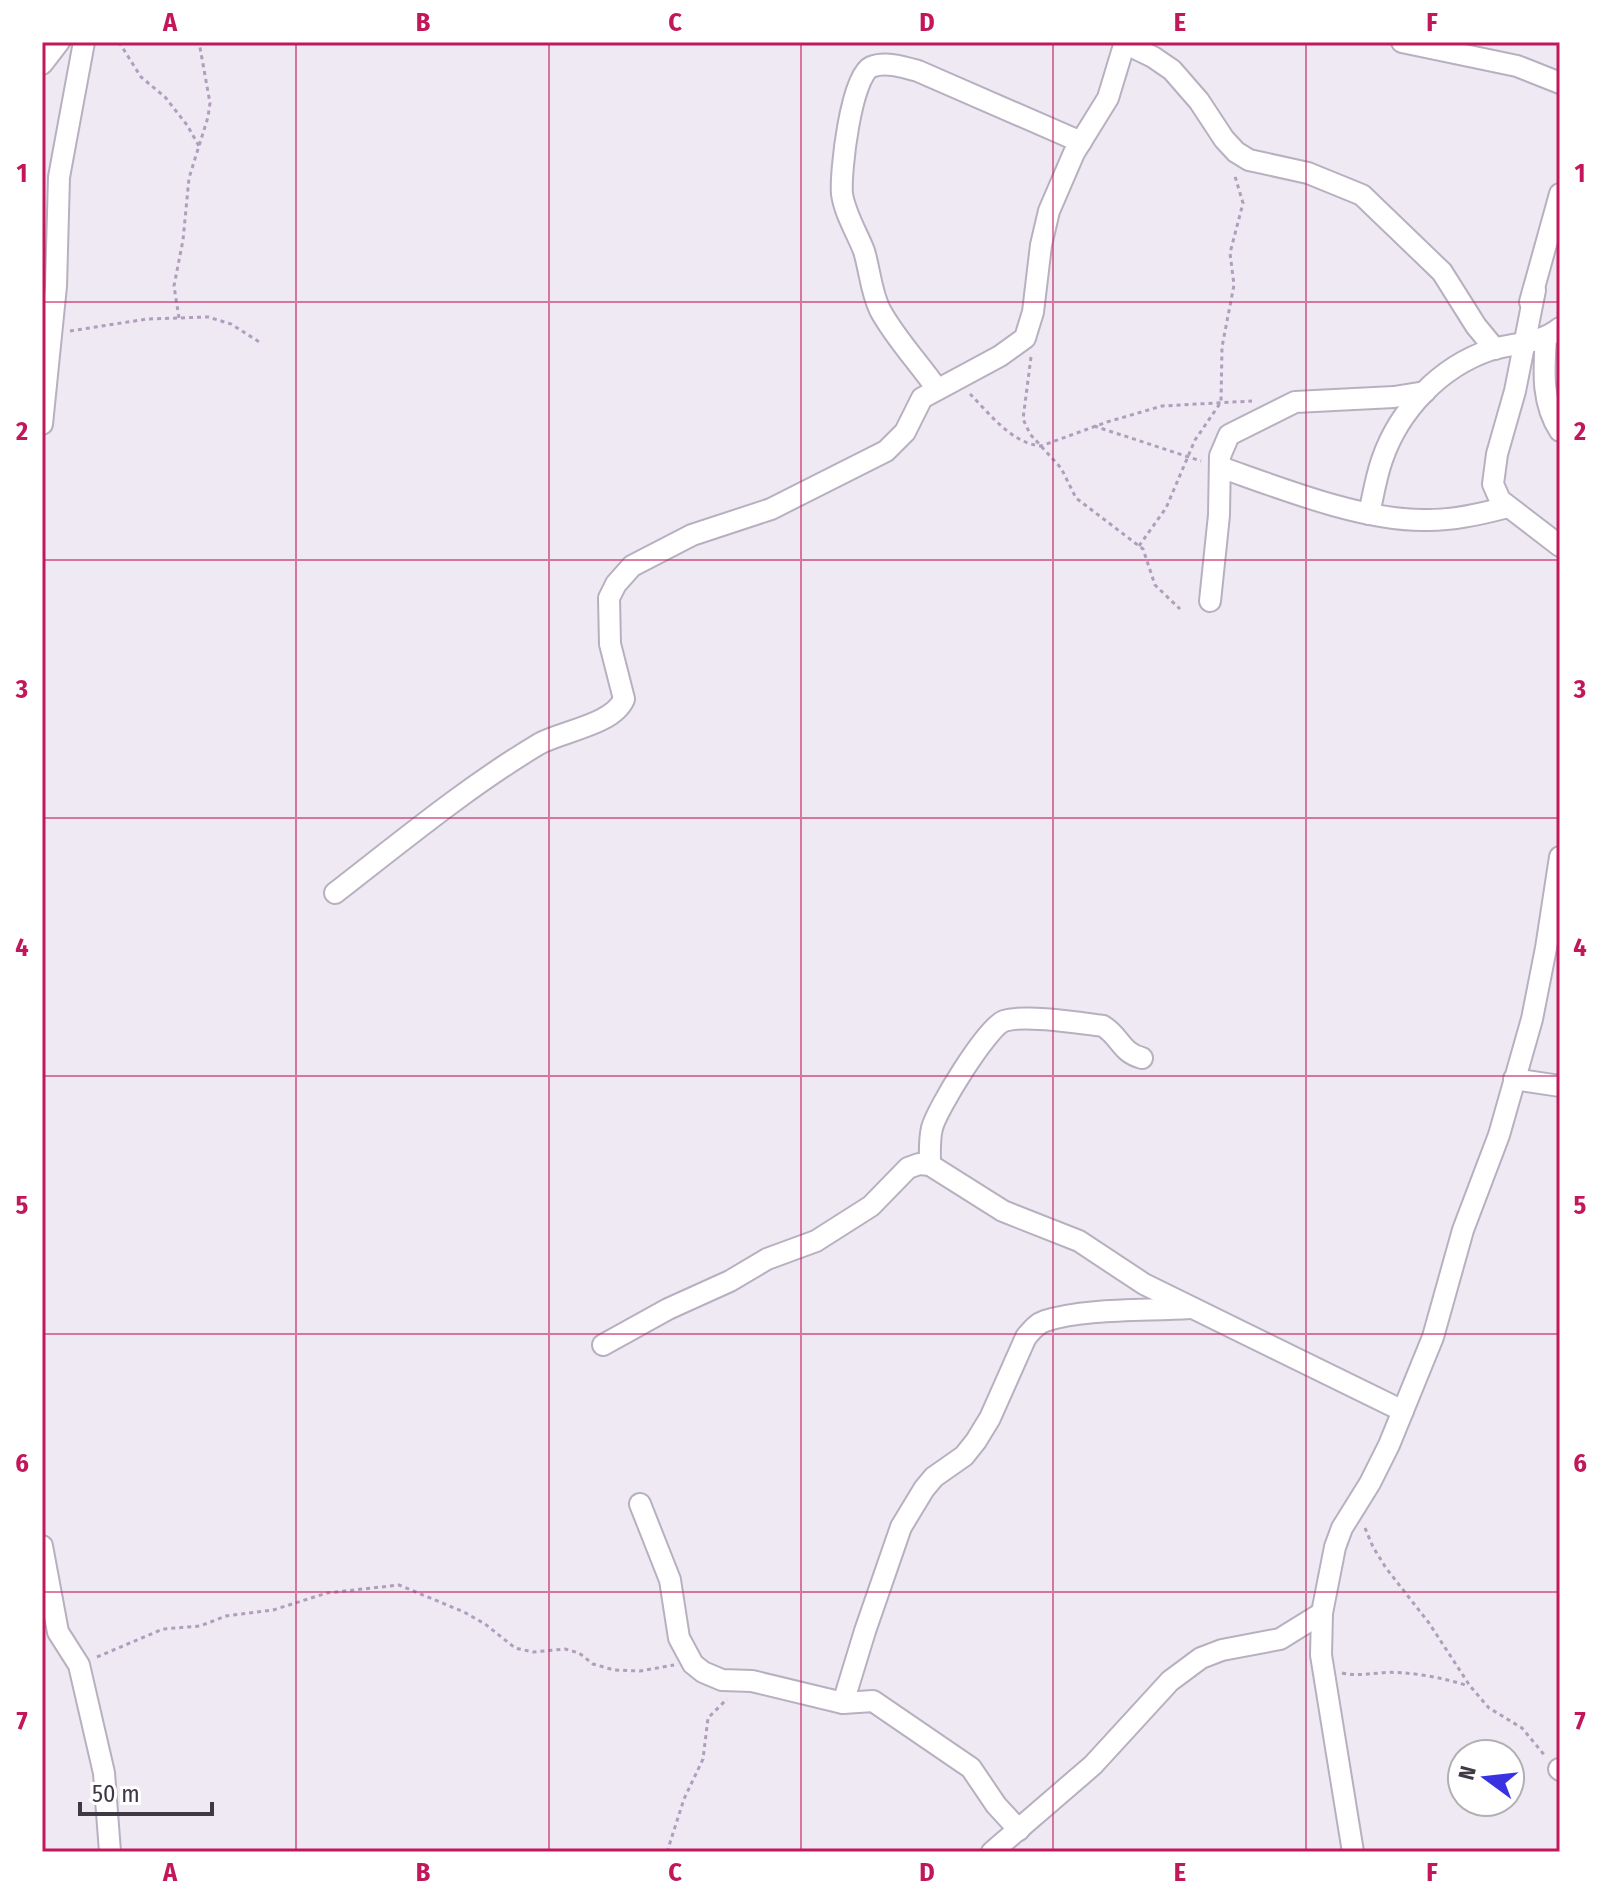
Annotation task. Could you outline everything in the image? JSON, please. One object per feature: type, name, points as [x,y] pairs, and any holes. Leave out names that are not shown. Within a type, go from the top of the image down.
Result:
[{"type":"street","points":[[42,64],[59,42]]},
{"type":"street","points":[[42,424],[57,271],[59,177],[84,42]]},
{"type":"street","points":[[1402,42],[1517,66],[1560,83]]},
{"type":"street","points":[[335,893],[456,800],[542,742],[588,725],[620,708],[624,699],[610,644],[609,598],[616,584],[632,566],[692,535],[771,509],[886,451],[905,432],[922,398],[1025,338],[1035,304],[1044,227],[1056,193],[1081,142],[1108,98],[1124,43],[1172,70],[1199,101],[1230,146],[1249,160],[1308,173],[1362,195],[1442,272],[1476,326],[1498,348]]},
{"type":"street","points":[[947,384],[881,312],[863,250],[843,198],[841,173],[852,109],[863,72],[873,66],[891,65],[918,71],[1081,142]]},
{"type":"street","points":[[1560,194],[1535,290],[1515,391],[1497,454],[1493,484],[1500,500],[1560,546]]},
{"type":"street","points":[[1498,348],[1515,331],[1535,290]]},
{"type":"street","points":[[1369,514],[1381,463],[1399,425],[1425,392],[1453,368],[1498,348],[1553,332],[1546,396],[1552,419],[1560,431]]},
{"type":"street","points":[[1210,601],[1219,515],[1220,467],[1224,443],[1229,435],[1295,402],[1394,397],[1425,392]]},
{"type":"street","points":[[1220,467],[1369,514],[1425,521],[1478,515],[1508,507]]},
{"type":"street","points":[[1353,1852],[1323,1669],[1322,1613],[1335,1547],[1342,1528],[1389,1445],[1433,1337],[1463,1230],[1499,1135],[1538,991],[1560,857]]},
{"type":"street","points":[[930,1165],[930,1140],[937,1115],[982,1043],[1001,1022],[1021,1018],[1103,1026],[1110,1030],[1128,1053],[1142,1058]]},
{"type":"street","points":[[1514,1079],[1560,1086]]},
{"type":"street","points":[[603,1345],[767,1259],[816,1241],[871,1206],[908,1168],[919,1164],[930,1165],[1003,1211],[1079,1241],[1144,1284],[1190,1308],[1403,1411]]},
{"type":"street","points":[[843,1703],[901,1527],[934,1477],[964,1456],[976,1441],[990,1418],[1026,1337],[1035,1326],[1068,1317],[1190,1308]]},
{"type":"street","points":[[640,1504],[670,1580],[679,1638],[692,1662],[714,1678],[775,1685],[843,1703],[861,1699],[873,1701],[971,1768],[996,1805],[1019,1830]]},
{"type":"street","points":[[42,1546],[58,1632],[79,1665],[104,1773],[110,1852]]},
{"type":"street","points":[[992,1852],[1093,1765],[1170,1681],[1201,1658],[1222,1650],[1280,1639],[1322,1613]]},
{"type":"path","points":[[119,42],[141,77],[165,97],[199,146]]},
{"type":"path","points":[[179,318],[175,276],[183,240],[189,178],[210,103],[199,42]]},
{"type":"path","points":[[1139,546],[1166,508],[1201,428],[1221,402],[1222,347],[1234,285],[1230,253],[1243,203],[1230,146]]},
{"type":"path","points":[[50,334],[147,319],[208,317],[261,343]]},
{"type":"path","points":[[1025,338],[1031,356],[1023,419],[1027,428],[1038,445],[1061,468],[1076,498],[1146,554],[1155,585],[1180,609]]},
{"type":"path","points":[[947,384],[1021,441],[1038,445],[1053,443],[1094,426],[1162,406],[1260,400]]},
{"type":"path","points":[[1094,426],[1220,467]]},
{"type":"path","points":[[1021,441],[1027,428]]},
{"type":"path","points":[[1357,1504],[1379,1558],[1429,1623],[1470,1686],[1489,1708],[1522,1728],[1560,1769]]},
{"type":"path","points":[[79,1665],[163,1629],[200,1626],[226,1616],[293,1605],[327,1593],[399,1585],[464,1612],[522,1650],[565,1649],[579,1653],[593,1664],[614,1670],[640,1671],[692,1662]]},
{"type":"path","points":[[1323,1669],[1355,1676],[1408,1674],[1470,1686]]},
{"type":"path","points":[[667,1852],[684,1799],[703,1759],[708,1718],[725,1702],[739,1680]]}]
